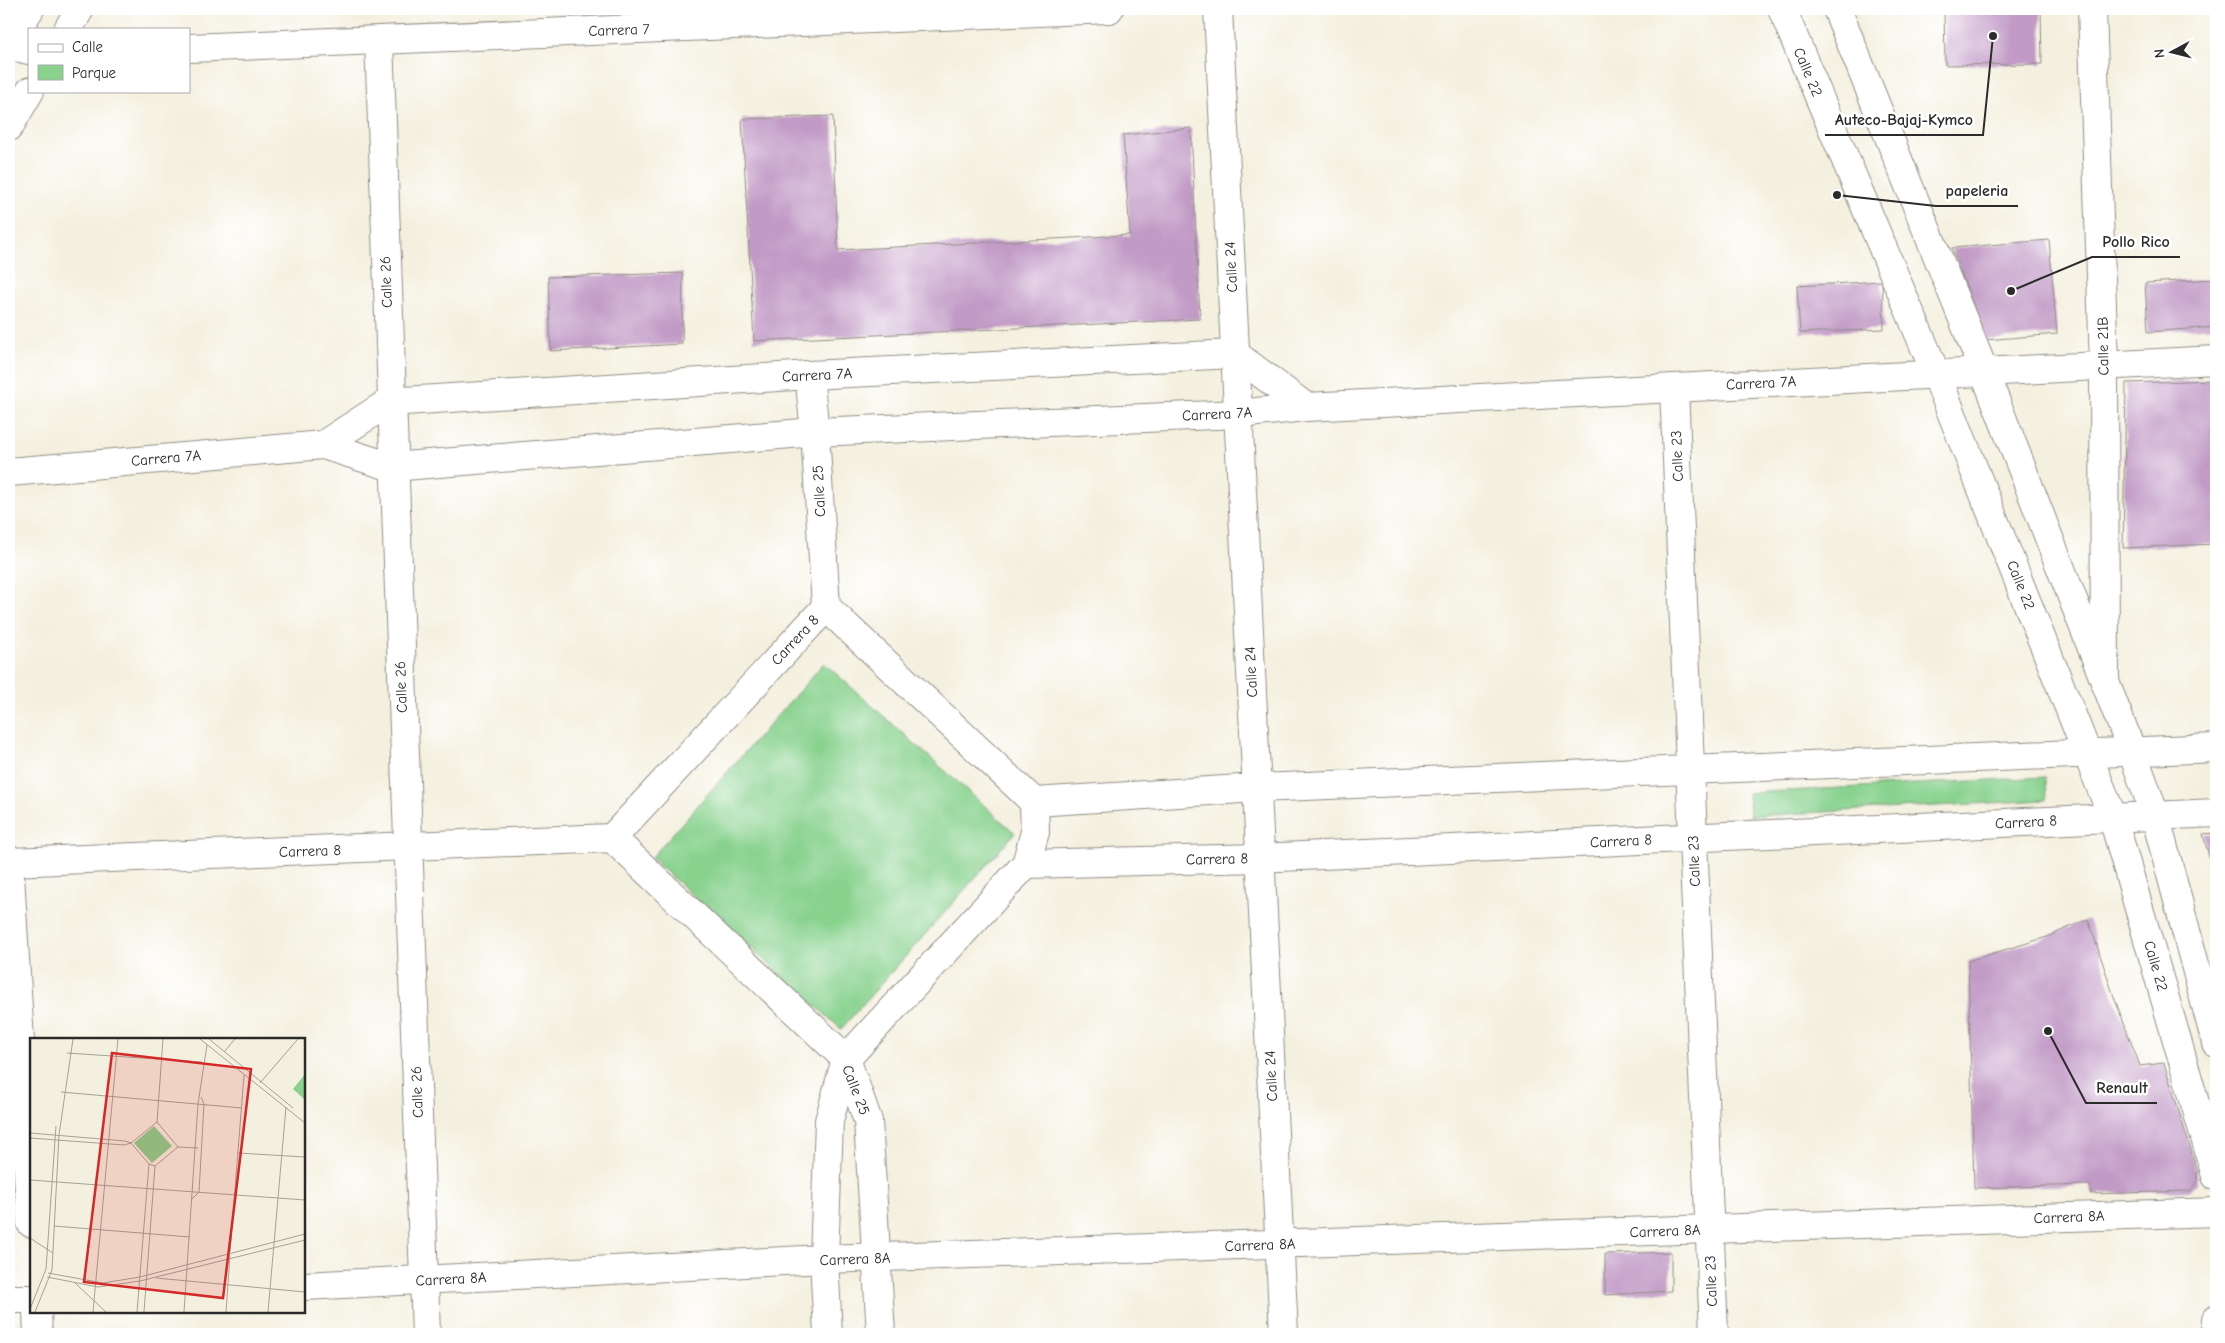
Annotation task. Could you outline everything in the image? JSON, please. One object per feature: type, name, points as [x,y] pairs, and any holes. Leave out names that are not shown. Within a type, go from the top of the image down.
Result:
[{"type":"street","points":[[9,42],[30,9]]},
{"type":"street","points":[[69,28],[80,9]]},
{"type":"street","name":"Carrera 7","points":[[190,48],[379,40],[812,15],[1109,9]]},
{"type":"street","name":"Calle 24","points":[[1218,9],[1284,1334]]},
{"type":"street","name":"Calle 22","points":[[1782,9],[1936,374],[2113,818],[2216,1176]]},
{"type":"street","points":[[1837,9],[1984,371],[2132,751],[2155,815],[2216,1043]]},
{"type":"street","name":"Calle 21B","points":[[2092,9],[2104,366],[2105,683]]},
{"type":"street","name":"Calle 26","points":[[379,40],[389,402],[426,1334]]},
{"type":"street","points":[[9,46],[28,50]]},
{"type":"street","points":[[9,127],[29,92]]},
{"type":"street","points":[[1235,354],[1306,407]]},
{"type":"street","name":"Carrera 7A","points":[[323,445],[389,402],[809,375],[1235,354]]},
{"type":"street","name":"Carrera 7A","points":[[9,472],[323,445],[392,467],[815,432],[1238,414],[1306,407],[2216,360]]},
{"type":"street","name":"Calle 25","points":[[809,375],[815,432],[826,607]]},
{"type":"street","name":"Calle 23","points":[[1674,388],[1714,1334]]},
{"type":"street","name":"Carrera 8","points":[[9,861],[612,838],[826,607],[1034,802]]},
{"type":"street","points":[[612,838],[846,1059],[1026,864],[1034,832],[1034,802],[1257,788],[2216,748]]},
{"type":"street","name":"Carrera 8","points":[[1026,864],[1260,858],[2216,813]]},
{"type":"street","points":[[9,861],[30,1207]]},
{"type":"street","name":"Calle 25","points":[[846,1059],[868,1121],[880,1334]]},
{"type":"street","name":"Calle 25","points":[[828,1334],[824,1260],[829,1121],[846,1059]]},
{"type":"street","name":"Carrera 8A","points":[[305,1286],[824,1260],[2216,1212]]},
{"type":"street","points":[[9,1299],[30,1299]]},
{"type":"street","points":[[36,1313],[38,1334]]},
{"type":"street","points":[[2215,1334],[2216,1319]]},
{"type":"green space","points":[[824,663],[1015,833],[841,1029],[651,858]]},
{"type":"green space","points":[[2045,777],[2046,800],[1750,816],[1748,793]]},
{"type":"building","points":[[1944,9],[2041,9],[2042,64],[1945,65]]},
{"type":"building","points":[[833,116],[838,250],[1130,235],[1123,135],[1191,128],[1200,319],[754,341],[742,119]]},
{"type":"building","points":[[2049,240],[2057,334],[1986,340],[1952,248]]},
{"type":"building","points":[[683,273],[682,344],[551,351],[548,277]]},
{"type":"building","points":[[2216,279],[2216,327],[2148,332],[2145,283]]},
{"type":"building","points":[[1882,281],[1884,329],[1800,333],[1797,286]]},
{"type":"building","points":[[2216,380],[2216,544],[2123,548],[2126,383]]},
{"type":"building","points":[[2216,833],[2216,883],[2203,834]]},
{"type":"building","points":[[2088,919],[2114,997],[2140,1066],[2164,1063],[2197,1170],[2197,1183],[2190,1191],[2091,1194],[2090,1185],[1974,1188],[1968,961],[2047,937]]},
{"type":"building","points":[[1671,1252],[1671,1291],[1605,1295],[1605,1254]]},
{"type":"place","name":"Auteco-Bajaj-Kymco","points":[[1993,36]]},
{"type":"place","name":"papeleria","points":[[1837,195]]},
{"type":"place","name":"Pollo Rico","points":[[2011,291]]},
{"type":"place","name":"Renault","points":[[2048,1031]]}]
